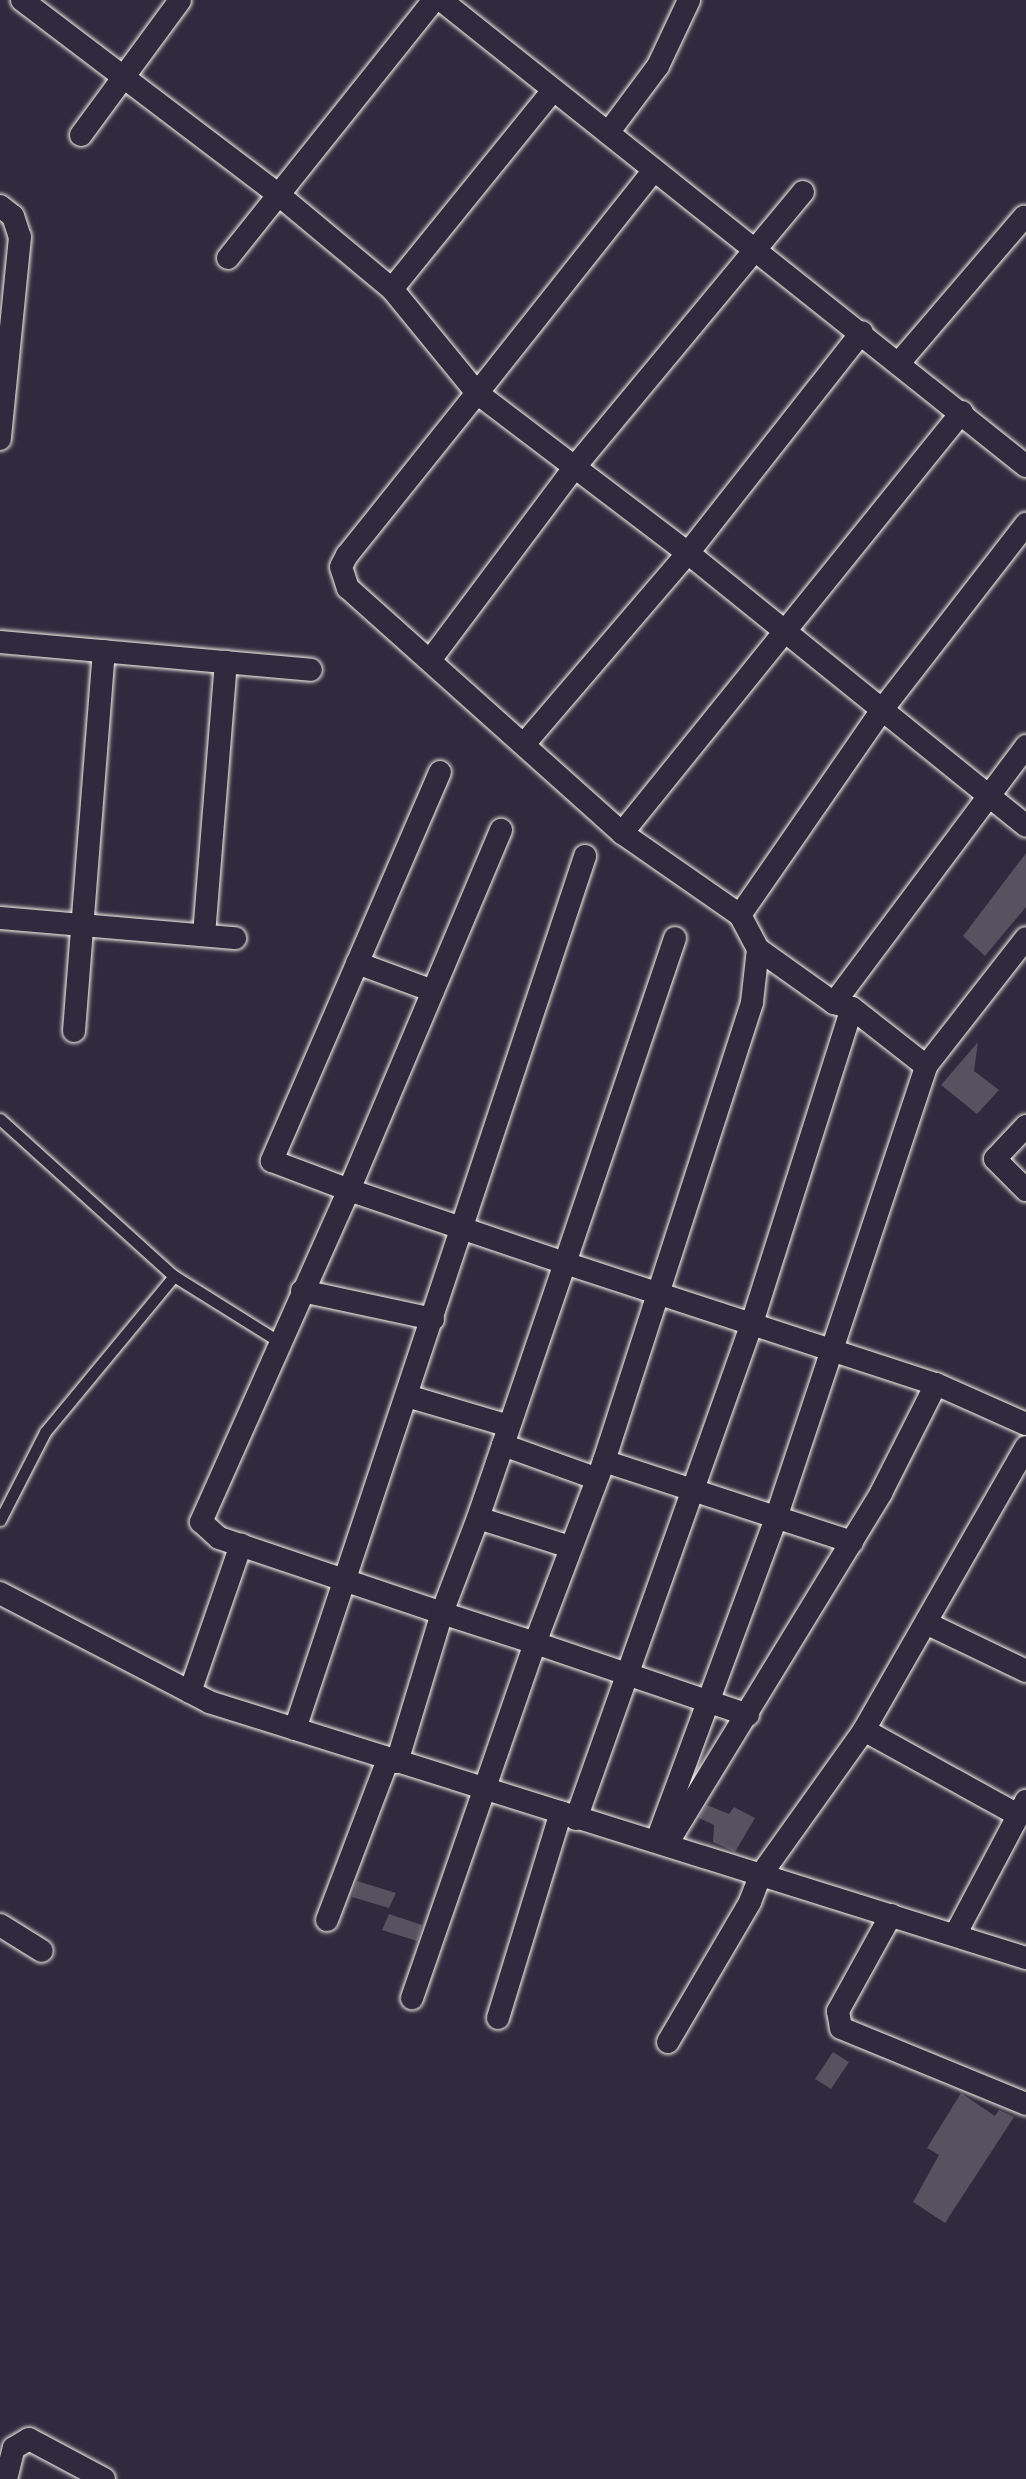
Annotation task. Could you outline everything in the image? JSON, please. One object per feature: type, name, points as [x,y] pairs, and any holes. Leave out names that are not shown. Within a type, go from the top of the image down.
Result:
[{"type":"street","points":[[22,0],[121,80],[279,195],[392,289],[477,393],[573,469],[688,553],[780,632],[1026,826]]},
{"type":"street","points":[[81,135],[180,0]]},
{"type":"street","points":[[228,258],[434,0]]},
{"type":"street","points":[[441,0],[754,250],[862,332],[1026,466]]},
{"type":"street","points":[[608,133],[658,66],[689,0]]},
{"type":"street","points":[[392,289],[553,90]]},
{"type":"street","points":[[654,170],[341,567],[356,597],[431,659],[622,833],[740,915],[758,949],[926,1066]]},
{"type":"street","points":[[431,659],[573,469],[803,192]]},
{"type":"street","points":[[0,206],[13,216],[20,237],[0,439]]},
{"type":"street","points":[[898,364],[1024,217]]},
{"type":"street","points":[[525,743],[688,553],[862,332]]},
{"type":"street","points":[[622,833],[780,632],[962,412]]},
{"type":"street","points":[[740,915],[881,711],[1026,524]]},
{"type":"street","points":[[0,642],[311,670]]},
{"type":"street","points":[[74,1031],[104,651]]},
{"type":"street","points":[[204,935],[226,662]]},
{"type":"street","points":[[498,2018],[569,1815],[629,1675],[752,1323],[843,1006],[1026,746]]},
{"type":"street","points":[[440,772],[272,1161],[462,1230],[936,1384],[1026,1424]]},
{"type":"street","points":[[501,830],[349,1190],[278,1341],[202,1519],[210,1532],[241,1545],[748,1715]]},
{"type":"street","points":[[295,1729],[585,856]]},
{"type":"street","points":[[0,918],[235,938]]},
{"type":"street","points":[[327,1920],[392,1761],[675,938]]},
{"type":"street","points":[[662,1842],[776,1518],[926,1066],[1026,938]]},
{"type":"street","points":[[412,1998],[488,1790],[535,1643],[599,1470],[752,1002],[758,949]]},
{"type":"street","points":[[357,963],[433,991]]},
{"type":"street","points":[[1026,1126],[995,1159],[1026,1190]]},
{"type":"street","points":[[302,1291],[433,1319]]},
{"type":"street","points":[[662,1842],[748,1715],[852,1542],[936,1384]]},
{"type":"street","points":[[407,1396],[599,1470],[693,1492],[852,1542]]},
{"type":"street","points":[[668,2042],[750,1902],[760,1876],[864,1730],[1026,1447]]},
{"type":"street","points":[[478,1518],[570,1547]]},
{"type":"street","points":[[190,1692],[241,1545]]},
{"type":"street","points":[[0,1593],[190,1692],[392,1761],[662,1842],[760,1876],[1026,1958]]},
{"type":"street","points":[[926,1623],[1026,1671]]},
{"type":"street","points":[[864,1730],[1022,1808],[955,1935]]},
{"type":"street","points":[[891,1915],[838,2011],[841,2028],[1026,2104]]},
{"type":"street","points":[[0,1925],[42,1951]]},
{"type":"street","points":[[6,2479],[14,2448],[29,2439],[104,2479]]},
{"type":"lane","points":[[0,1119],[174,1276],[278,1341]]},
{"type":"lane","points":[[0,1518],[45,1432],[174,1276]]},
{"type":"building","points":[[1026,853],[1026,907],[985,956],[963,936]]},
{"type":"building","points":[[978,1042],[974,1071],[999,1090],[977,1114],[941,1085]]},
{"type":"building","points":[[707,1805],[729,1814],[734,1807],[755,1818],[735,1852],[713,1842],[714,1825],[699,1818]]},
{"type":"building","points":[[357,1881],[396,1893],[389,1908],[352,1897]]},
{"type":"building","points":[[389,1914],[422,1925],[417,1941],[382,1930]]},
{"type":"building","points":[[833,2052],[849,2062],[831,2089],[815,2079]]},
{"type":"building","points":[[961,2093],[995,2116],[999,2110],[1014,2117],[945,2223],[913,2202],[939,2155],[927,2148]]}]
